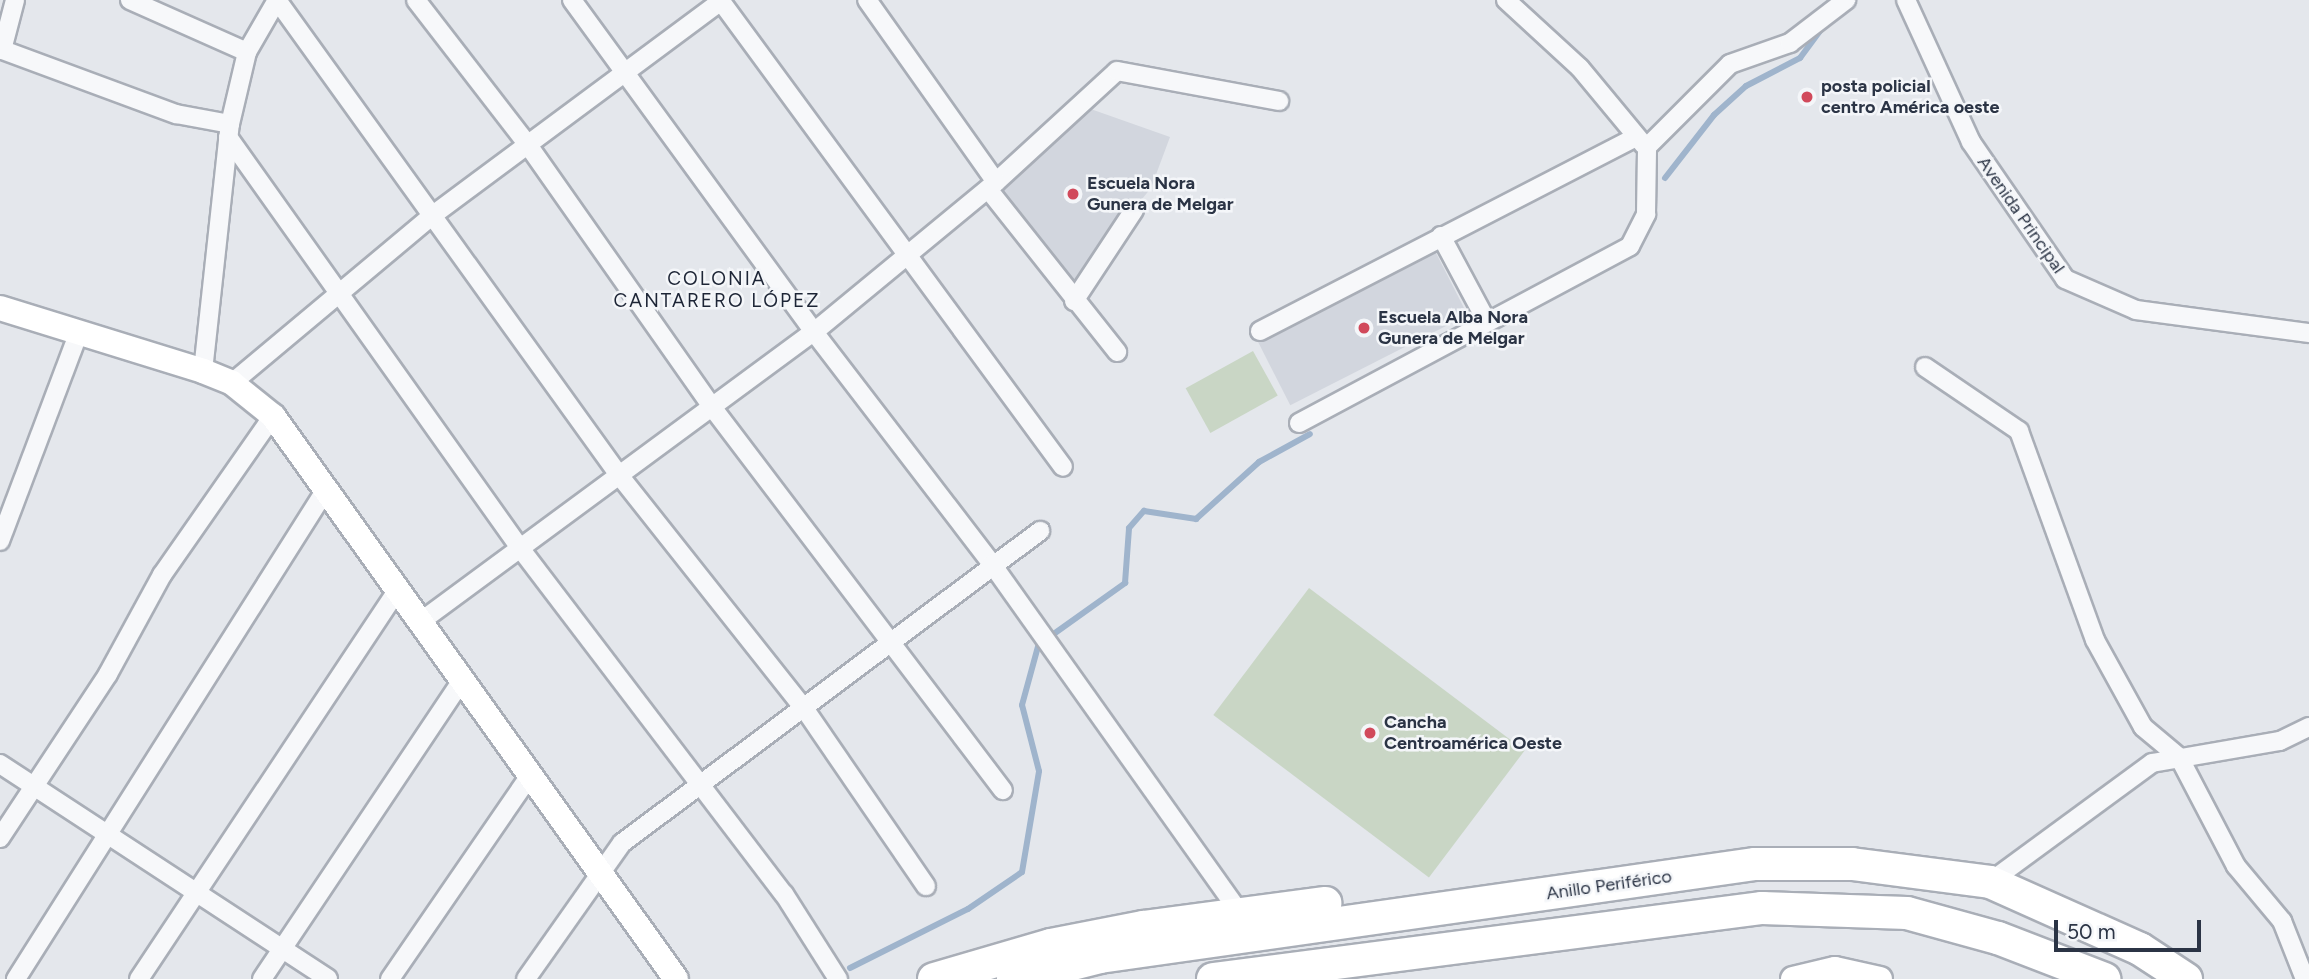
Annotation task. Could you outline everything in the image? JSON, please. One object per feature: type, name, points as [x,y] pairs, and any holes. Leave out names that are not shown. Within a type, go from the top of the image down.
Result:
[{"type":"highway","name":"Anillo Periférico","points":[[1013,979],[1100,957],[1755,864],[1921,869],[1990,882],[2140,949],[2186,979]]},
{"type":"highway","points":[[934,979],[1051,945],[1241,914],[1326,903],[1403,914]]},
{"type":"highway","points":[[1213,979],[1762,908],[1844,908],[1907,913],[1998,938],[2104,979]]},
{"type":"highway","points":[[1336,979],[1422,951]]},
{"type":"street","points":[[15,0],[1,50],[229,131],[520,548],[700,782],[838,979]]},
{"type":"street","points":[[203,371],[229,131],[247,52],[277,0],[619,475],[804,709],[926,886]]},
{"type":"street","points":[[416,0],[528,145],[712,407],[895,640],[1003,790]]},
{"type":"street","points":[[572,0],[814,332],[992,564],[1241,914]]},
{"type":"street","points":[[232,383],[338,290],[433,215],[626,74],[721,0],[910,254],[1063,467]]},
{"type":"street","points":[[867,0],[1074,302],[1117,352]]},
{"type":"street","points":[[1299,423],[1485,318],[1630,246],[1646,214],[1640,142],[1580,68],[1506,0]]},
{"type":"street","name":"Avenida Principal","points":[[1906,0],[1971,142],[2065,279],[2136,310],[2309,333]]},
{"type":"street","points":[[1260,331],[1441,236],[1640,142],[1730,64],[1816,27],[1845,1]]},
{"type":"street","points":[[138,2],[247,52]]},
{"type":"street","points":[[420,622],[814,332],[992,186],[1117,71],[1279,101]]},
{"type":"street","points":[[1074,302],[1134,210]]},
{"type":"street","points":[[1441,236],[1485,318]]},
{"type":"street","points":[[0,308],[78,335],[203,371],[232,383],[273,416],[668,975]]},
{"type":"street","points":[[0,541],[78,335]]},
{"type":"street","points":[[1925,367],[2019,431],[2095,640],[2143,727],[2179,757],[2236,866],[2282,920],[2305,979]]},
{"type":"street","points":[[0,838],[36,788],[162,575],[273,416]]},
{"type":"street","points":[[16,979],[111,837],[325,491]]},
{"type":"street","points":[[526,979],[621,843],[700,782],[804,709],[992,564],[1040,531]]},
{"type":"street","points":[[139,979],[397,591]]},
{"type":"street","points":[[262,979],[461,682]]},
{"type":"street","points":[[1990,882],[2127,776],[2179,757],[2280,741],[2309,727]]},
{"type":"street","points":[[0,764],[194,896],[328,979]]},
{"type":"street","points":[[390,979],[529,777]]},
{"type":"street","points":[[1793,979],[1835,969],[1880,979]]},
{"type":"shaded area","name":"Escuela Nora Gunera de Melgar","points":[[1085,107],[1170,137],[1151,188],[1138,204],[1131,199],[1075,289],[996,190]]},
{"type":"shaded area","name":"Escuela Alba Nora Gunera de Melgar","points":[[1434,249],[1468,315],[1290,405],[1257,339]]},
{"type":"green space","points":[[1253,351],[1278,396],[1210,433],[1186,388]]},
{"type":"green space","name":"Cancha Centroamérica Oeste","points":[[1309,588],[1525,750],[1429,877],[1213,715]]},
{"type":"waterway","points":[[1665,178],[1714,115],[1746,86],[1800,58],[1828,20]]},
{"type":"waterway","points":[[1048,638],[1125,583],[1129,528],[1144,511],[1196,519],[1259,462],[1310,434]]},
{"type":"waterway","points":[[850,968],[968,909],[1022,872],[1039,771],[1022,705],[1039,643]]},
{"type":"place","name":"posta policial centro América oeste","points":[[1807,97]]},
{"type":"place","name":"Escuela Nora Gunera de Melgar","points":[[1073,194]]},
{"type":"place","name":"Escuela Alba Nora Gunera de Melgar","points":[[1364,328]]},
{"type":"place","name":"Cancha Centroamérica Oeste","points":[[1370,733]]},
{"type":"district","name":"COLONIA CANTARERO LÓPEZ","points":[[717,290]]}]
